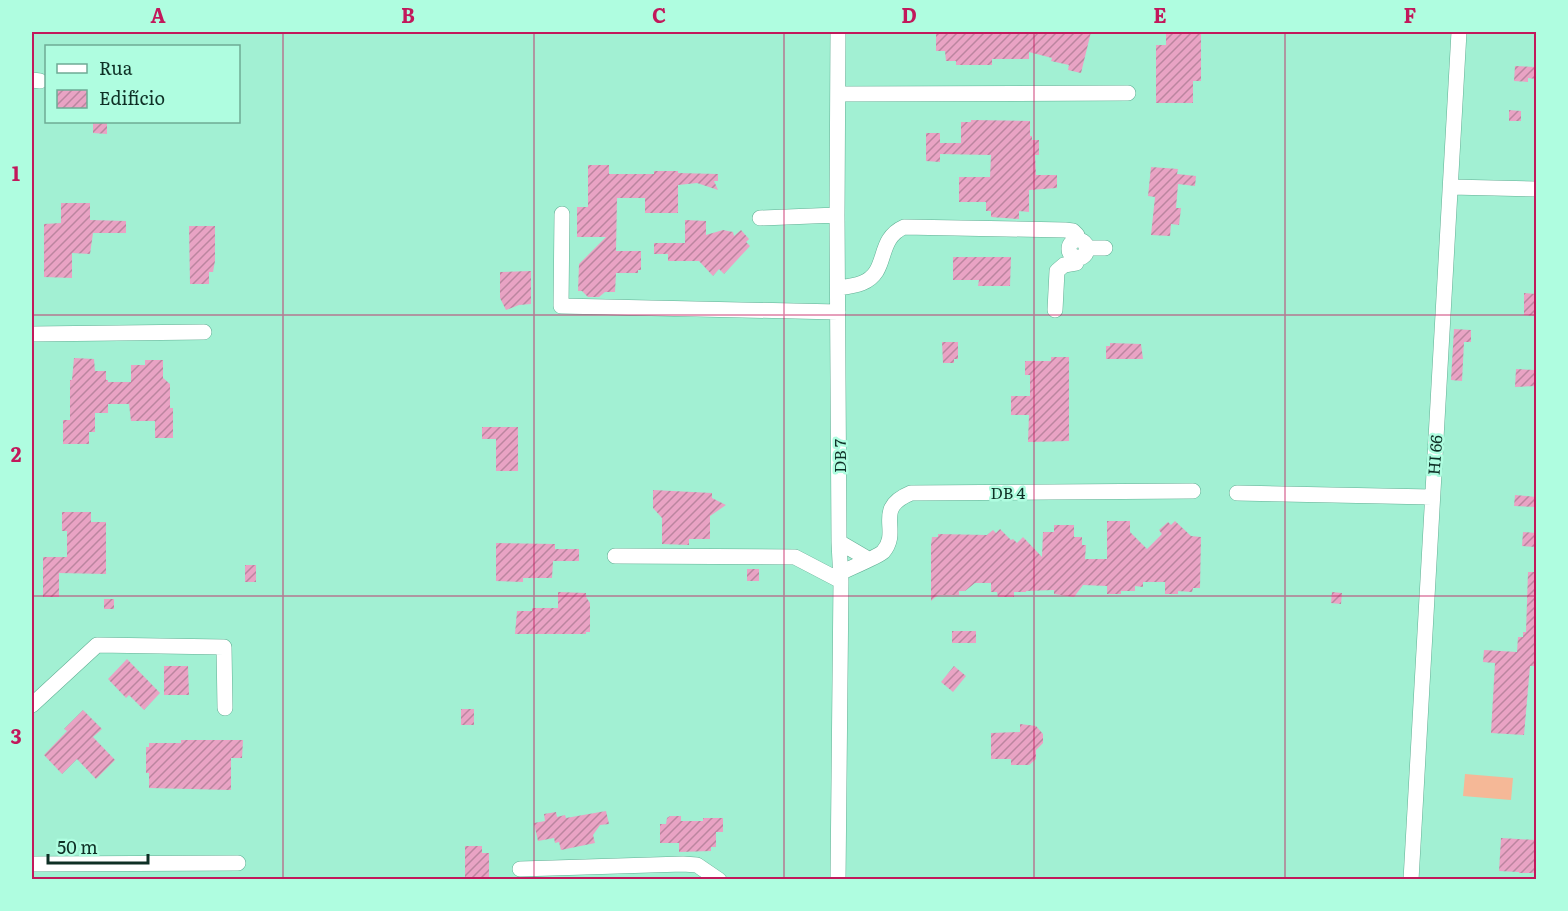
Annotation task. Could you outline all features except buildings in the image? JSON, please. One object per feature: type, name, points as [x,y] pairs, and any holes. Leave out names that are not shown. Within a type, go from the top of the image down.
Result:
[{"type":"street","name":"DB 7","points":[[838,32],[837,288],[841,577],[838,879]]},
{"type":"street","name":"HI 66","points":[[1411,879],[1459,32]]},
{"type":"street","points":[[838,94],[1128,93]]},
{"type":"street","points":[[1451,187],[1536,189]]},
{"type":"street","points":[[562,214],[561,306],[838,312]]},
{"type":"street","points":[[760,218],[837,215]]},
{"type":"street","points":[[837,288],[863,283],[871,278],[882,261],[886,242],[896,231],[904,227],[1073,231],[1077,235],[1080,248],[1076,263],[1064,264],[1058,271],[1055,310]]},
{"type":"street","points":[[1080,248],[1105,248]]},
{"type":"street","points":[[32,334],[204,332]]},
{"type":"street","name":"DB 4","points":[[841,577],[868,559],[874,559],[882,554],[888,545],[891,509],[895,501],[911,493],[1193,491]]},
{"type":"street","points":[[1237,493],[1432,497]]},
{"type":"street","points":[[839,542],[868,559]]},
{"type":"street","points":[[615,556],[795,557],[841,577]]},
{"type":"street","points":[[32,705],[97,645],[224,647],[225,708]]},
{"type":"street","points":[[32,864],[238,863]]},
{"type":"street","points":[[520,869],[682,864],[697,865],[719,879]]},
{"type":"shaded area","points":[[1465,774],[1513,778],[1511,800],[1463,796]]}]
